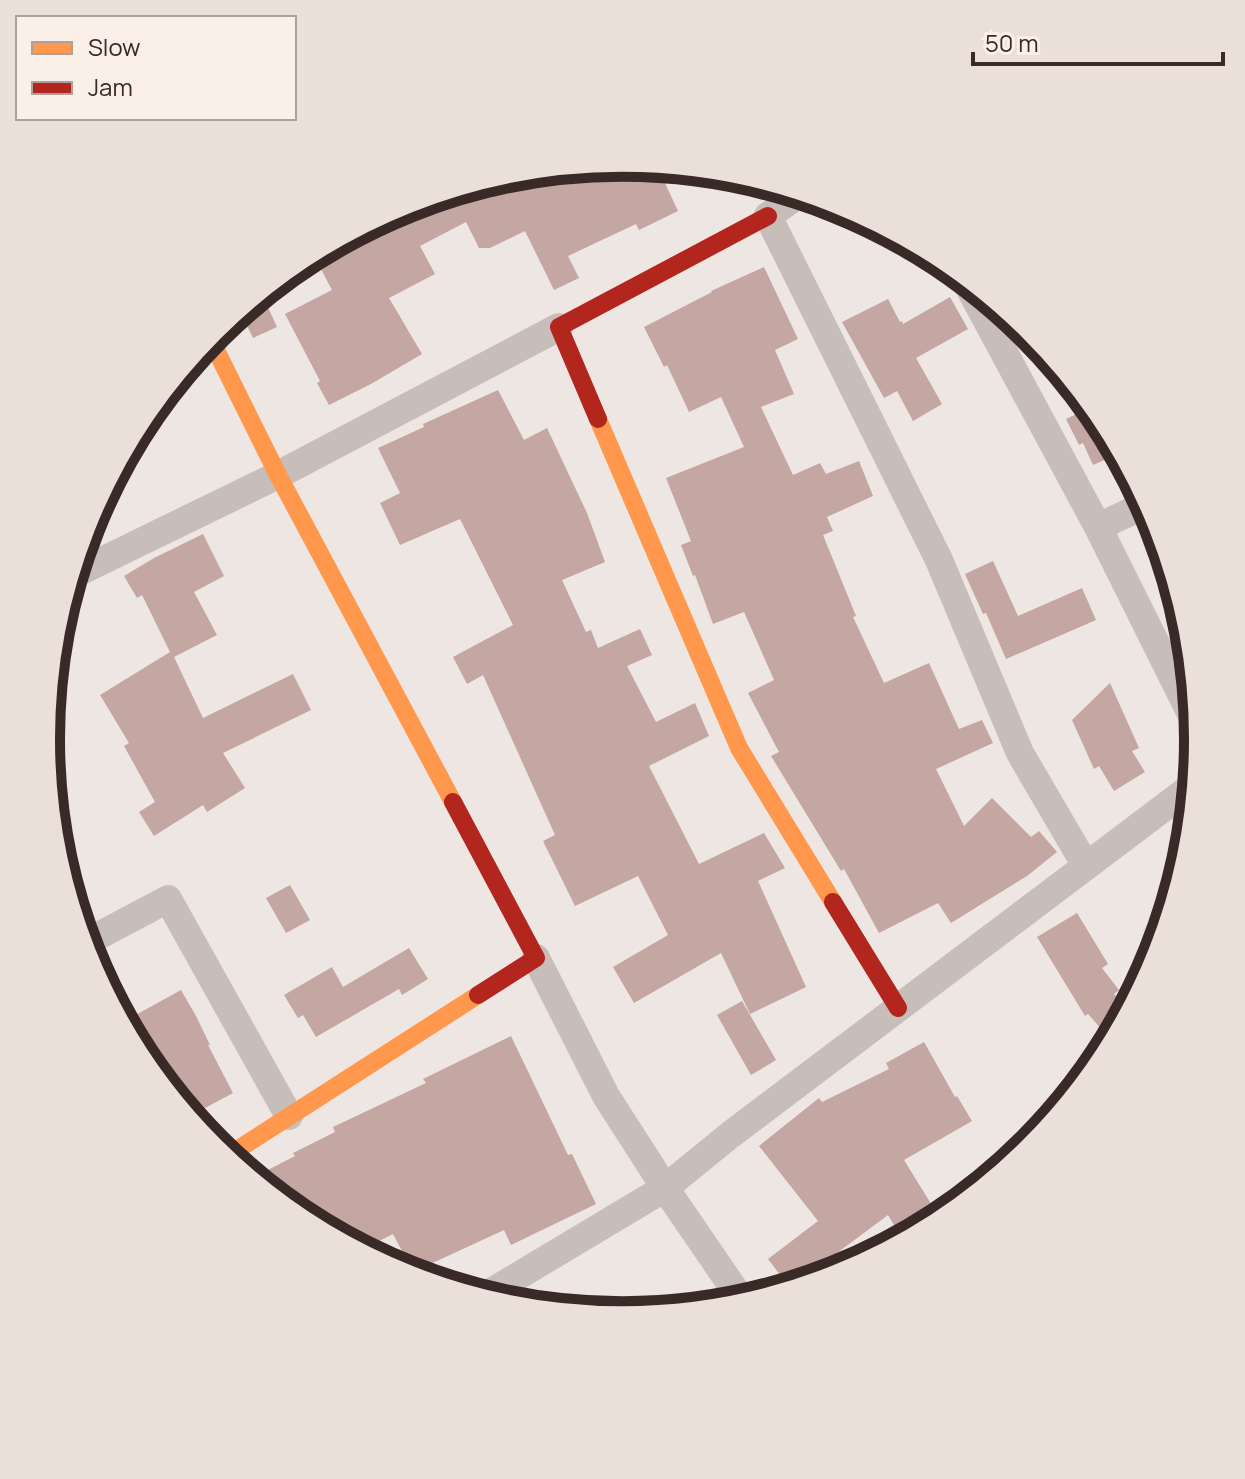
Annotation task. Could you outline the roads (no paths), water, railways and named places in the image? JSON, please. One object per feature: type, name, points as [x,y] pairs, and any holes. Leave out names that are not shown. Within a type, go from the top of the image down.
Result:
[{"type":"street","points":[[87,568],[278,475],[768,216],[788,202]]},
{"type":"street","points":[[768,216],[939,560],[1020,753],[1086,866]]},
{"type":"street","points":[[978,304],[1098,527],[1184,699]]},
{"type":"street","points":[[559,327],[739,748],[898,1008]]},
{"type":"street","points":[[217,351],[278,475],[536,958],[606,1096],[735,1290]]},
{"type":"street","points":[[1098,527],[1135,509]]},
{"type":"street","points":[[498,1288],[665,1188],[730,1135],[1182,794]]},
{"type":"street","points":[[96,937],[168,899],[289,1116]]},
{"type":"street","points":[[238,1149],[536,958]]}]
